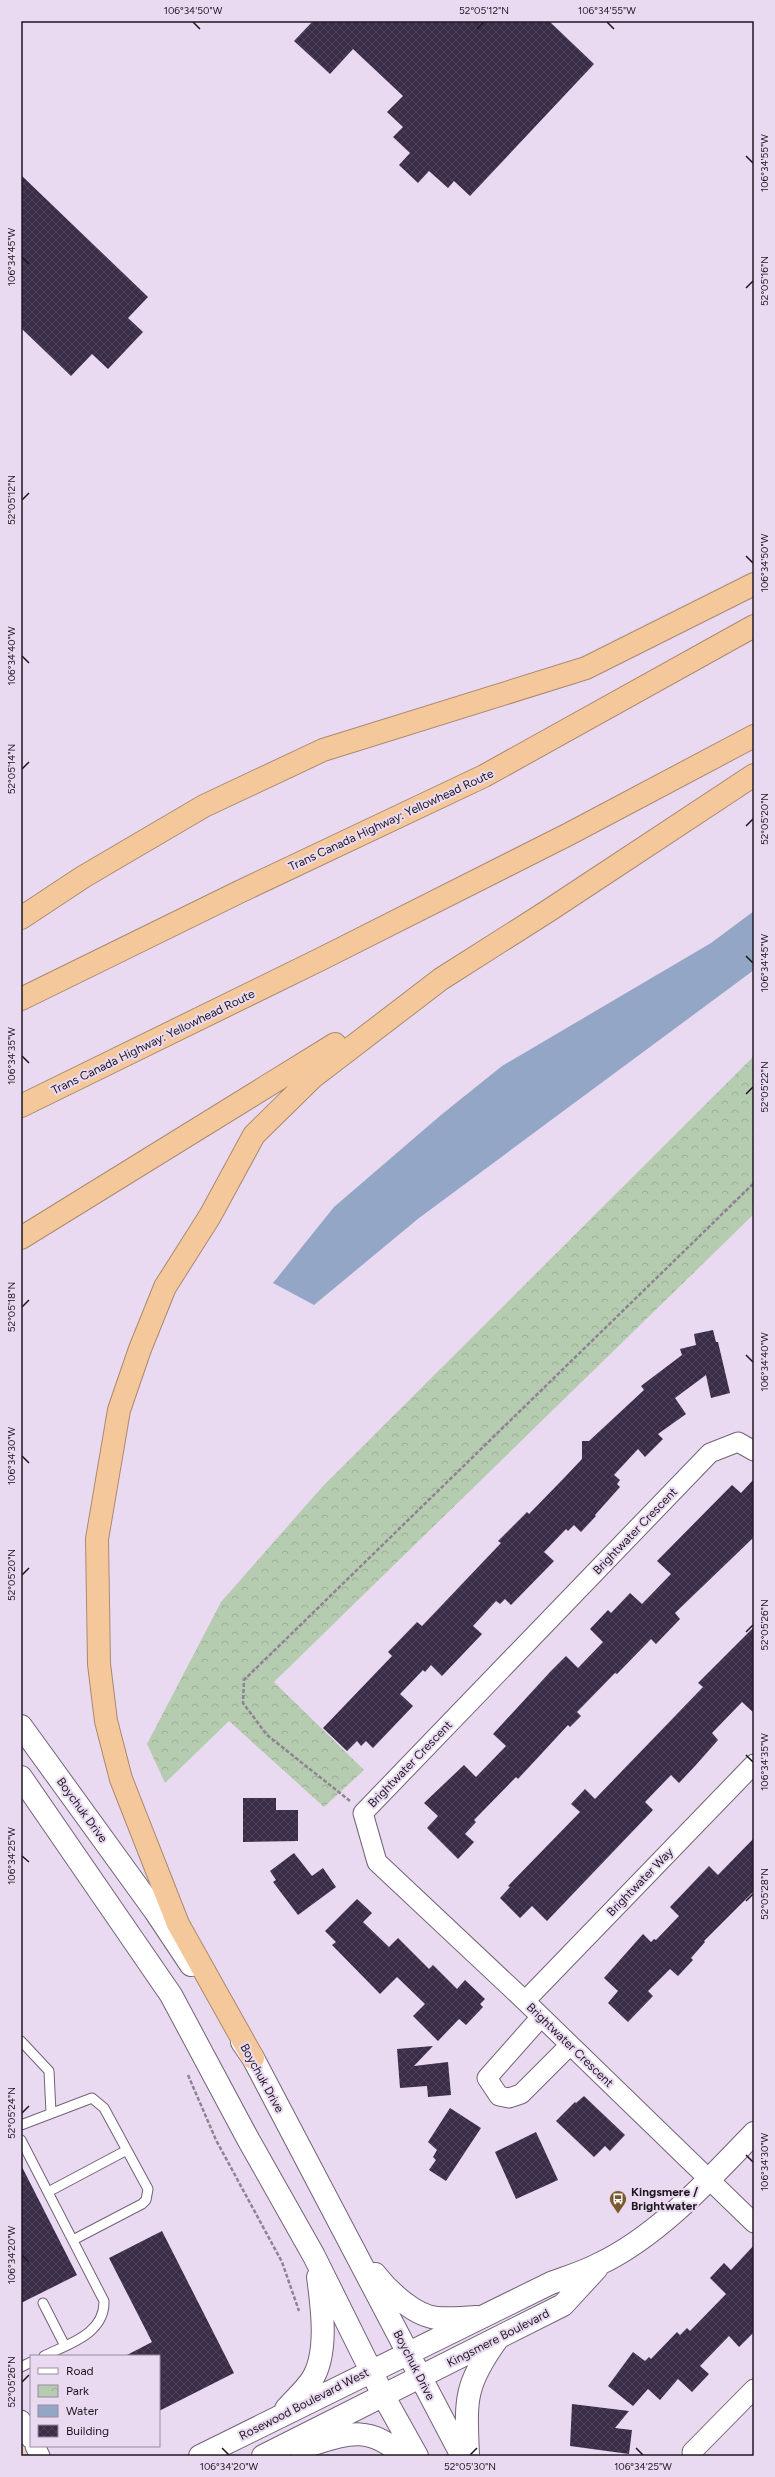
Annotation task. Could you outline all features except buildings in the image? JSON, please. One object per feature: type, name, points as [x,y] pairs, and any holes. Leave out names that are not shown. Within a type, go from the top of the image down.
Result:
[{"type":"highway","points":[[21,918],[83,877],[204,806],[323,750],[586,668],[754,584]]},
{"type":"highway","name":"Trans Canada Highway: Yellowhead Route","points":[[21,999],[244,889],[484,776],[754,626]]},
{"type":"highway","name":"Trans Canada Highway: Yellowhead Route","points":[[21,1106],[385,927],[569,834],[754,736]]},
{"type":"highway","points":[[21,1238],[548,912],[754,774]]},
{"type":"highway","points":[[253,2058],[178,1924],[121,1779],[106,1721],[99,1664],[97,1539],[106,1477],[119,1410],[140,1349],[165,1287],[210,1216],[254,1136],[313,1077],[441,979]]},
{"type":"main road","name":"Boychuk Drive","points":[[21,1726],[155,1911],[253,2058],[462,2456]]},
{"type":"main road","points":[[21,1777],[171,1995],[248,2139],[314,2256],[383,2395],[418,2456]]},
{"type":"main road","name":"Kingsmere Boulevard","points":[[409,2354],[481,2317],[551,2284],[600,2264],[650,2232],[708,2179],[754,2133]]},
{"type":"main road","points":[[346,2234],[384,2285],[406,2305],[435,2318],[481,2317]]},
{"type":"main road","points":[[278,2419],[312,2380],[321,2351],[323,2314],[314,2256]]},
{"type":"main road","name":"Kingsmere Boulevard","points":[[383,2395],[497,2339],[563,2304],[600,2264]]},
{"type":"main road","points":[[468,2456],[466,2412],[470,2384],[479,2364],[497,2339]]},
{"type":"main road","name":"Rosewood Boulevard West","points":[[200,2456],[278,2419],[371,2370],[409,2354]]},
{"type":"main road","points":[[263,2456],[383,2395]]},
{"type":"main road","points":[[272,2456],[350,2433],[372,2436],[403,2456]]},
{"type":"street","name":"Brightwater Crescent","points":[[754,1451],[738,1442],[710,1453],[363,1813],[378,1862],[525,2000],[541,2018],[754,2223]]},
{"type":"street","name":"Brightwater Way","points":[[525,2000],[754,1764]]},
{"type":"street","points":[[541,2018],[487,2078],[499,2096],[509,2098],[521,2094],[570,2045]]},
{"type":"street","points":[[692,2452],[754,2389]]},
{"type":"street","points":[[21,2420],[30,2437]]},
{"type":"street","points":[[35,2447],[40,2456]]},
{"type":"lane","points":[[21,2042],[50,2071],[50,2113]]},
{"type":"lane","points":[[21,2125],[92,2098],[104,2108],[148,2189],[146,2200],[142,2204],[73,2240]]},
{"type":"lane","points":[[21,2140],[104,2301],[104,2309],[100,2320],[92,2330],[46,2355]]},
{"type":"lane","points":[[48,2192],[127,2150]]},
{"type":"lane","points":[[43,2303],[65,2346]]},
{"type":"lane","points":[[21,2367],[30,2362]]},
{"type":"path","points":[[341,1794],[266,1734],[243,1703],[244,1680],[754,1183]]},
{"type":"path","points":[[185,2068],[216,2140],[282,2262],[302,2317]]},
{"type":"shaded area","points":[[21,2420],[30,2437],[30,2447],[35,2447],[40,2456],[21,2456]]},
{"type":"green space","points":[[754,1056],[754,1214],[274,1682],[364,1770],[324,1807],[229,1721],[165,1783],[147,1744],[221,1602],[323,1486]]},
{"type":"water","points":[[754,911],[754,970],[419,1218],[314,1305],[273,1283],[334,1207],[441,1115],[502,1066],[711,943]]},
{"type":"place","name":"Kingsmere / Brightwater","points":[[618,2214]]}]
